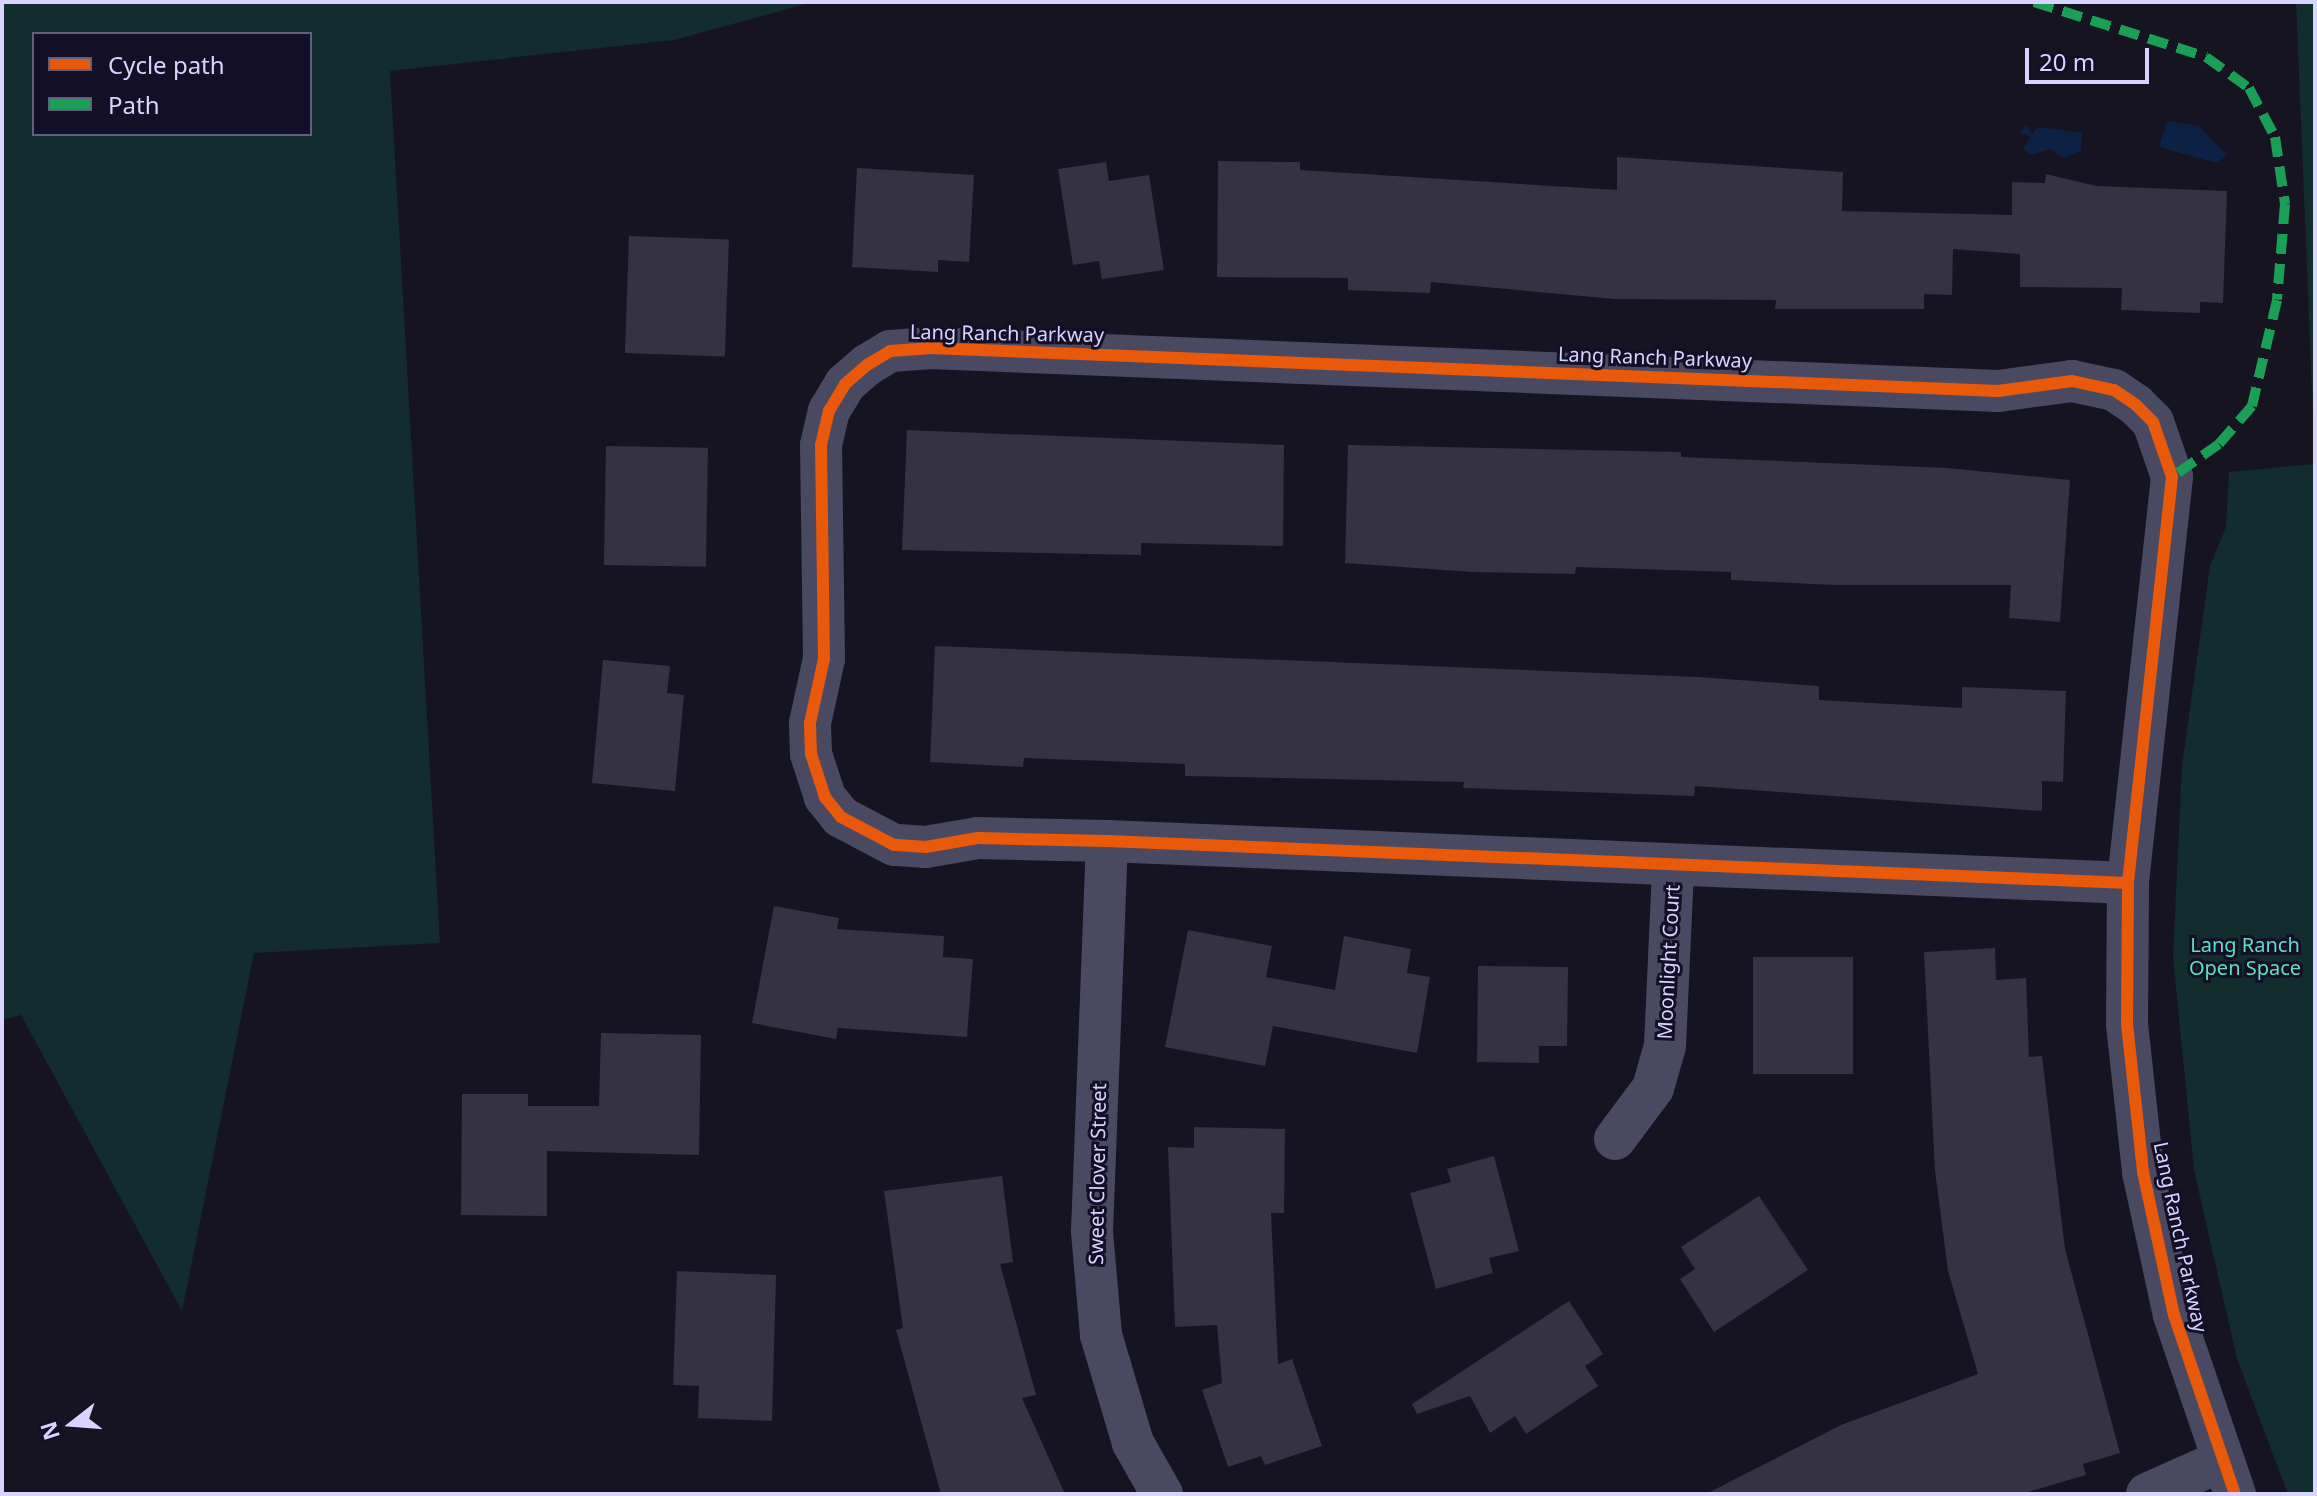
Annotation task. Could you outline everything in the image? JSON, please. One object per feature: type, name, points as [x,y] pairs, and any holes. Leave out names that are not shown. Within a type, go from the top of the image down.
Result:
[{"type":"street","name":"Lang Ranch Parkway","points":[[2128,883],[1673,867],[1107,841],[978,838],[926,847],[894,845],[863,832],[825,797],[811,754],[810,723],[824,659],[821,445],[845,384],[890,351],[1998,391],[2072,381],[2114,390],[2153,422],[2172,477],[2128,883],[2127,1024],[2143,1172],[2174,1315],[2228,1478]]},
{"type":"street","name":"Sweet Clover Street","points":[[1107,841],[1093,1246],[1101,1335],[1133,1443],[1162,1494]]},
{"type":"street","name":"Moonlight Court","points":[[1615,1139],[1653,1088],[1665,1046],[1673,867]]},
{"type":"street","points":[[2147,1494],[2228,1478]]},
{"type":"green space","points":[[2,2],[813,2],[674,40],[390,71],[440,943],[254,953],[182,1311],[21,1015],[2,1020]]},
{"type":"green space","points":[[2296,2],[2315,2],[2315,464]]},
{"type":"green space","name":"Lang Ranch Open Space","points":[[2315,464],[2315,1494],[2288,1494],[2237,1359],[2194,1170],[2173,957],[2182,765],[2210,566],[2226,527],[2229,472]]},
{"type":"water","points":[[2167,121],[2199,126],[2227,155],[2216,163],[2159,147]]},
{"type":"water","points":[[2027,125],[2032,135],[2038,127],[2082,133],[2081,151],[2063,158],[2050,149],[2031,155],[2023,149],[2031,136],[2019,133]]},
{"type":"building","points":[[1617,157],[1843,172],[1842,211],[2012,215],[2012,182],[2045,183],[2046,174],[2096,186],[2227,191],[2223,303],[2200,302],[2200,313],[2121,310],[2122,288],[2020,287],[2020,254],[1953,249],[1952,295],[1924,294],[1924,309],[1775,309],[1776,300],[1614,299],[1431,282],[1430,293],[1348,290],[1348,278],[1217,277],[1218,161],[1300,162],[1300,170],[1617,190]]},
{"type":"building","points":[[1106,162],[1109,181],[1149,175],[1164,270],[1102,279],[1099,261],[1073,265],[1058,169]]},
{"type":"building","points":[[857,168],[974,175],[969,262],[938,260],[938,272],[852,267]]},
{"type":"building","points":[[629,236],[729,239],[725,356],[625,353]]},
{"type":"building","points":[[907,430],[1284,445],[1283,546],[1141,543],[1141,555],[902,550]]},
{"type":"building","points":[[1348,445],[1681,452],[1681,457],[1947,468],[2070,480],[2060,622],[2009,618],[2011,585],[1833,585],[1731,580],[1731,572],[1576,567],[1575,574],[1473,572],[1345,563]]},
{"type":"building","points":[[606,446],[708,448],[706,567],[604,565]]},
{"type":"building","points":[[935,646],[1698,677],[1819,686],[1819,700],[1962,708],[1962,687],[2066,691],[2063,782],[2042,781],[2042,811],[1695,786],[1694,796],[1463,788],[1464,782],[1185,776],[1185,764],[1024,758],[1023,767],[930,762]]},
{"type":"building","points":[[603,660],[670,666],[667,693],[684,695],[675,791],[592,783]]},
{"type":"building","points":[[774,906],[839,918],[837,929],[944,936],[943,957],[973,959],[967,1037],[838,1028],[836,1039],[752,1023]]},
{"type":"building","points":[[1188,930],[1272,946],[1266,977],[1335,990],[1344,936],[1411,949],[1407,973],[1430,977],[1417,1053],[1273,1026],[1265,1066],[1165,1047]]},
{"type":"building","points":[[1995,948],[1996,980],[2026,978],[2029,1057],[2042,1056],[2065,1249],[2120,1453],[2083,1464],[2086,1475],[2021,1494],[1706,1494],[1841,1425],[1978,1374],[1948,1271],[1935,1171],[1924,952]]},
{"type":"building","points":[[1753,957],[1853,957],[1853,1074],[1753,1074]]},
{"type":"building","points":[[1478,966],[1568,967],[1567,1046],[1539,1046],[1539,1063],[1477,1062]]},
{"type":"building","points":[[601,1033],[701,1035],[699,1155],[547,1151],[547,1216],[461,1215],[462,1094],[528,1094],[528,1106],[599,1106]]},
{"type":"building","points":[[1194,1127],[1285,1129],[1284,1213],[1271,1213],[1278,1364],[1292,1359],[1322,1446],[1265,1465],[1261,1456],[1228,1467],[1202,1390],[1222,1383],[1217,1325],[1175,1327],[1168,1147],[1194,1148]]},
{"type":"building","points":[[1494,1156],[1519,1251],[1489,1258],[1493,1273],[1436,1289],[1410,1193],[1451,1182],[1447,1169]]},
{"type":"building","points":[[1002,1176],[1013,1262],[1000,1264],[1036,1395],[1022,1398],[1065,1494],[941,1494],[896,1330],[903,1328],[884,1191]]},
{"type":"building","points":[[1759,1196],[1808,1270],[1714,1332],[1680,1279],[1695,1269],[1681,1247]]},
{"type":"building","points":[[677,1271],[776,1275],[772,1421],[698,1418],[699,1386],[673,1385]]},
{"type":"building","points":[[1569,1301],[1603,1354],[1585,1366],[1598,1386],[1526,1434],[1515,1416],[1490,1433],[1470,1396],[1417,1414],[1412,1404]]},
{"type":"marked path","points":[[2034,2],[2206,57],[2249,88],[2275,137],[2285,204],[2277,300],[2252,406],[2219,444],[2172,477]]},
{"type":"cycle path","points":[[2128,883],[1107,841],[978,838],[926,847],[894,845],[841,817],[825,797],[811,754],[810,723],[824,659],[821,445],[829,411],[845,384],[867,365],[890,351],[929,348],[1998,391],[2072,381],[2114,390],[2136,405],[2153,422],[2172,477],[2128,883],[2127,1024],[2143,1172],[2174,1315],[2235,1494]]}]
